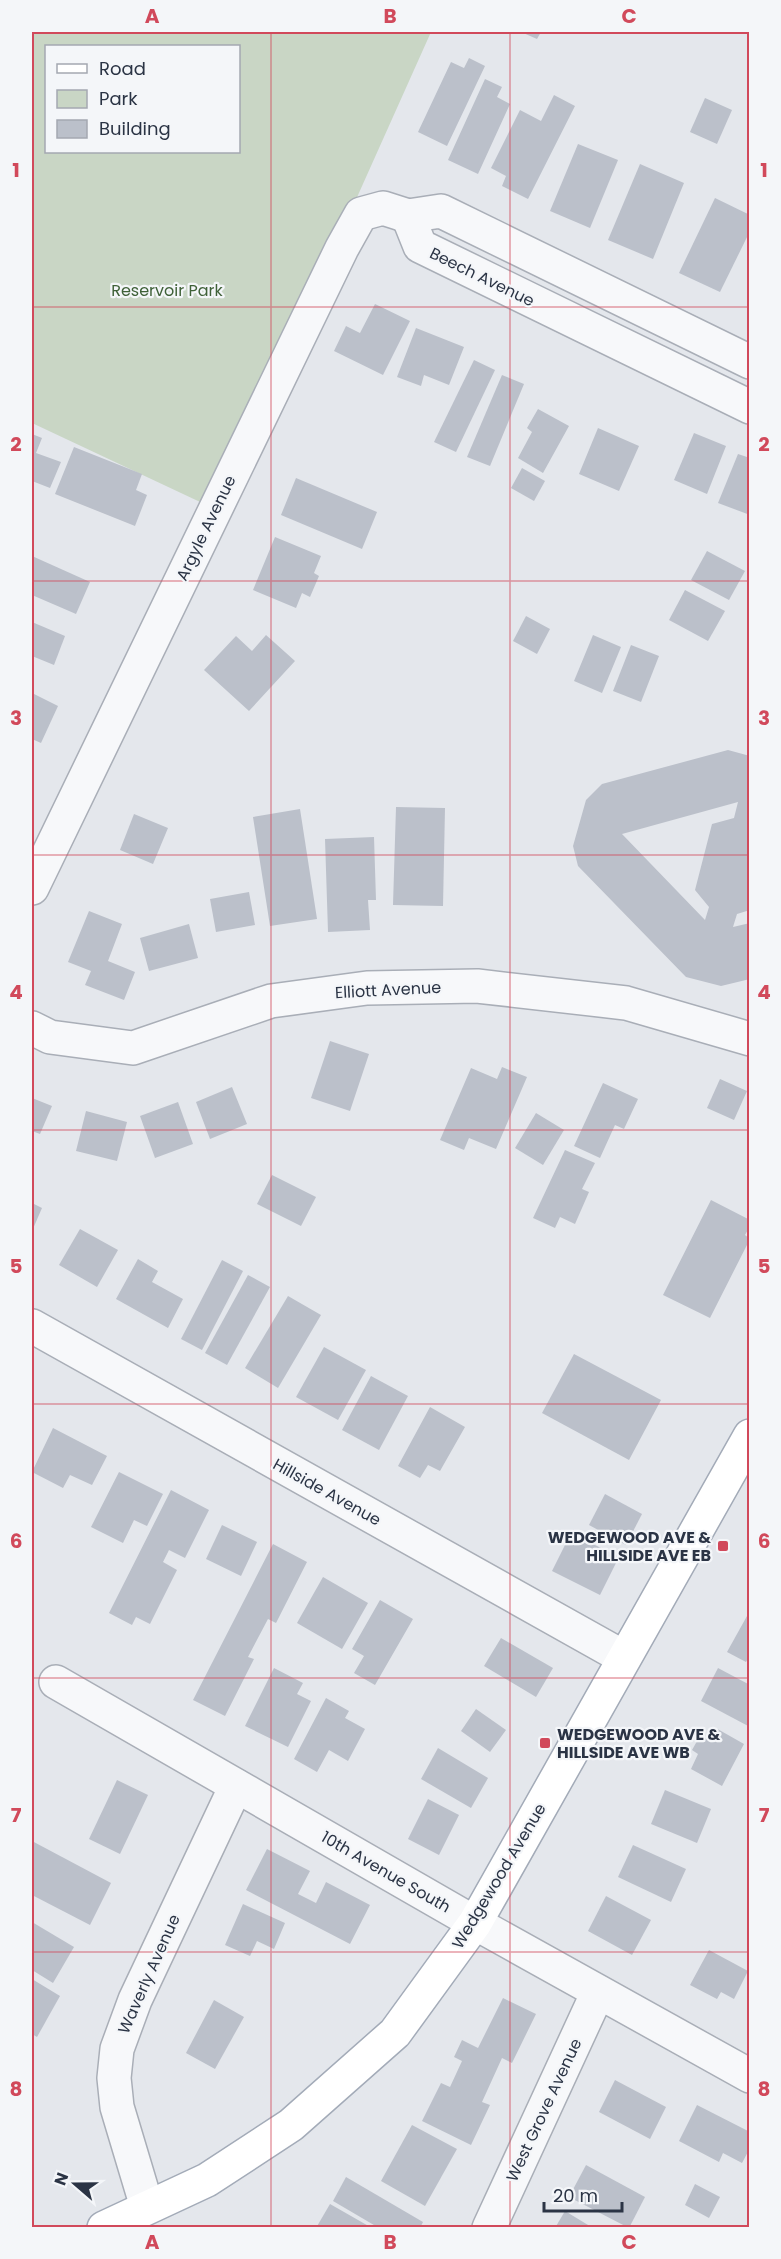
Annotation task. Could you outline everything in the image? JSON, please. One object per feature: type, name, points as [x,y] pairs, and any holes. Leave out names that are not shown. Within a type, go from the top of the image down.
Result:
[{"type":"main road","name":"Wedgewood Avenue","points":[[104,2228],[207,2180],[291,2125],[395,2033],[475,1923],[623,1657],[750,1436]]},
{"type":"street","name":"Argyle Avenue","points":[[32,888],[342,248],[361,214],[383,208],[408,216]]},
{"type":"street","points":[[408,216],[441,211],[750,362]]},
{"type":"street","name":"Beech Avenue","points":[[408,216],[420,246],[750,407]]},
{"type":"street","name":"Elliott Avenue","points":[[32,1028],[50,1037],[132,1048],[271,1001],[367,988],[477,986],[626,1003],[750,1039]]},
{"type":"street","name":"Hillside Avenue","points":[[32,1326],[623,1657]]},
{"type":"street","name":"10th Avenue South","points":[[56,1682],[475,1923],[750,2076]]},
{"type":"street","name":"Waverly Avenue","points":[[147,2207],[117,2108],[114,2078],[117,2049],[135,2000],[236,1786]]},
{"type":"street","name":"West Grove Avenue","points":[[489,2228],[598,1992]]},
{"type":"green space","name":"Reservoir Park","points":[[32,32],[431,32],[247,443],[215,509],[32,423]]},
{"type":"building","points":[[521,32],[541,32],[537,39]]},
{"type":"building","points":[[469,58],[485,66],[447,146],[418,132],[451,62],[464,68]]},
{"type":"building","points":[[485,79],[502,87],[497,97],[510,104],[478,174],[448,160]]},
{"type":"building","points":[[554,95],[575,106],[528,199],[502,186],[506,176],[491,168],[520,110],[541,121]]},
{"type":"building","points":[[705,98],[732,110],[717,144],[690,132]]},
{"type":"building","points":[[578,144],[618,160],[590,228],[550,211]]},
{"type":"building","points":[[640,164],[684,183],[653,259],[608,240]]},
{"type":"building","points":[[715,198],[750,215],[750,231],[720,292],[679,273]]},
{"type":"building","points":[[375,304],[410,321],[383,375],[334,351],[346,326],[360,333]]},
{"type":"building","points":[[416,328],[464,347],[449,385],[424,375],[421,386],[397,377]]},
{"type":"building","points":[[474,360],[495,370],[456,452],[434,442]]},
{"type":"building","points":[[502,375],[524,384],[490,466],[467,457]]},
{"type":"building","points":[[538,409],[569,426],[543,473],[518,458],[532,432],[527,428]]},
{"type":"building","points":[[598,428],[639,446],[619,491],[579,474]]},
{"type":"building","points":[[694,433],[726,446],[707,494],[674,480]]},
{"type":"building","points":[[32,434],[42,438],[36,453],[61,462],[50,488],[32,481]]},
{"type":"building","points":[[74,447],[142,474],[136,490],[147,495],[135,526],[55,494]]},
{"type":"building","points":[[738,454],[750,458],[750,515],[718,503]]},
{"type":"building","points":[[522,468],[545,481],[534,501],[511,488]]},
{"type":"building","points":[[296,478],[377,512],[362,549],[281,515]]},
{"type":"building","points":[[275,537],[321,556],[314,573],[319,576],[310,597],[302,593],[296,608],[253,590]]},
{"type":"building","points":[[707,551],[745,571],[729,600],[691,580]]},
{"type":"building","points":[[32,556],[90,582],[76,614],[32,595]]},
{"type":"building","points":[[685,590],[725,611],[708,641],[669,620]]},
{"type":"building","points":[[526,616],[550,629],[537,654],[513,641]]},
{"type":"building","points":[[32,622],[65,636],[54,665],[32,656]]},
{"type":"building","points":[[266,635],[295,661],[249,711],[204,670],[236,636],[252,651]]},
{"type":"building","points":[[593,635],[621,647],[602,693],[574,681]]},
{"type":"building","points":[[631,645],[659,656],[641,702],[613,691]]},
{"type":"building","points":[[32,693],[58,706],[41,743],[32,739]]},
{"type":"building","points":[[728,750],[750,756],[750,910],[737,914],[733,927],[750,923],[750,979],[721,986],[686,977],[578,866],[573,846],[586,800],[602,784]],"holes":[[[738,802],[734,818],[712,824],[695,890],[709,907],[705,920],[622,834]]]},
{"type":"building","points":[[396,807],[445,808],[443,906],[393,905]]},
{"type":"building","points":[[300,809],[317,919],[270,926],[253,817]]},
{"type":"building","points":[[134,814],[168,828],[153,864],[120,850]]},
{"type":"building","points":[[374,837],[376,900],[368,900],[370,930],[328,932],[325,839]]},
{"type":"building","points":[[249,892],[255,925],[216,932],[210,899]]},
{"type":"building","points":[[89,911],[122,924],[108,961],[135,972],[124,1000],[85,985],[91,971],[68,962]]},
{"type":"building","points":[[189,924],[198,958],[149,971],[140,938]]},
{"type":"building","points":[[330,1041],[369,1054],[350,1111],[311,1098]]},
{"type":"building","points":[[502,1067],[527,1077],[496,1149],[469,1138],[464,1150],[440,1140],[471,1068],[497,1079]]},
{"type":"building","points":[[720,1079],[747,1091],[734,1120],[707,1108]]},
{"type":"building","points":[[603,1083],[638,1099],[624,1129],[615,1125],[600,1158],[574,1146]]},
{"type":"building","points":[[232,1087],[247,1124],[210,1139],[196,1102]]},
{"type":"building","points":[[32,1098],[52,1106],[40,1134],[32,1131]]},
{"type":"building","points":[[178,1102],[193,1144],[155,1158],[140,1116]]},
{"type":"building","points":[[86,1111],[127,1122],[117,1161],[76,1151]]},
{"type":"building","points":[[536,1113],[564,1130],[543,1165],[515,1148]]},
{"type":"building","points":[[565,1150],[595,1163],[582,1189],[589,1192],[575,1224],[560,1217],[555,1228],[533,1218]]},
{"type":"building","points":[[272,1175],[316,1197],[301,1226],[257,1204]]},
{"type":"building","points":[[711,1200],[750,1220],[750,1226],[745,1235],[750,1239],[710,1318],[663,1295]]},
{"type":"building","points":[[32,1203],[42,1208],[32,1231]]},
{"type":"building","points":[[80,1229],[118,1250],[97,1287],[59,1265]]},
{"type":"building","points":[[138,1259],[158,1271],[152,1282],[183,1299],[168,1328],[116,1299]]},
{"type":"building","points":[[222,1260],[243,1271],[202,1350],[181,1339]]},
{"type":"building","points":[[248,1275],[270,1287],[227,1365],[205,1353]]},
{"type":"building","points":[[288,1296],[321,1315],[278,1388],[245,1368]]},
{"type":"building","points":[[324,1347],[366,1370],[338,1420],[296,1397]]},
{"type":"building","points":[[574,1354],[661,1400],[629,1460],[542,1413]]},
{"type":"building","points":[[371,1376],[408,1396],[379,1450],[342,1430]]},
{"type":"building","points":[[430,1407],[465,1427],[440,1471],[428,1465],[420,1478],[398,1466]]},
{"type":"building","points":[[53,1428],[107,1456],[92,1485],[70,1475],[63,1488],[32,1472]]},
{"type":"building","points":[[119,1472],[163,1494],[147,1526],[134,1520],[123,1543],[91,1527]]},
{"type":"building","points":[[171,1490],[209,1510],[185,1558],[169,1550],[163,1562],[177,1570],[150,1624],[136,1617],[132,1625],[109,1613]]},
{"type":"building","points":[[605,1494],[642,1514],[626,1545],[589,1525]]},
{"type":"building","points":[[222,1525],[257,1542],[241,1576],[206,1559]]},
{"type":"building","points":[[571,1533],[619,1557],[600,1595],[552,1571]]},
{"type":"building","points":[[273,1544],[307,1562],[276,1623],[268,1619],[248,1657],[254,1659],[225,1716],[193,1700]]},
{"type":"building","points":[[323,1577],[368,1603],[342,1649],[297,1623]]},
{"type":"building","points":[[380,1600],[413,1619],[375,1685],[354,1673],[364,1656],[352,1649]]},
{"type":"building","points":[[747,1616],[750,1617],[750,1655],[746,1662],[727,1652]]},
{"type":"building","points":[[501,1638],[553,1668],[536,1697],[484,1666]]},
{"type":"building","points":[[274,1668],[303,1683],[297,1694],[311,1701],[288,1747],[245,1726]]},
{"type":"building","points":[[718,1668],[750,1685],[750,1727],[701,1701]]},
{"type":"building","points":[[326,1698],[349,1711],[345,1718],[365,1729],[348,1761],[329,1750],[317,1772],[294,1759]]},
{"type":"building","points":[[476,1709],[506,1730],[490,1752],[461,1731]]},
{"type":"building","points":[[714,1727],[744,1744],[722,1786],[691,1769],[698,1754],[692,1750],[700,1736],[707,1739]]},
{"type":"building","points":[[438,1748],[488,1778],[471,1808],[421,1779]]},
{"type":"building","points":[[117,1780],[148,1795],[120,1854],[89,1839]]},
{"type":"building","points":[[665,1790],[711,1809],[697,1843],[651,1824]]},
{"type":"building","points":[[428,1799],[459,1815],[439,1855],[408,1839]]},
{"type":"building","points":[[32,1841],[111,1883],[90,1925],[32,1895]]},
{"type":"building","points":[[633,1845],[686,1869],[671,1902],[618,1877]]},
{"type":"building","points":[[267,1849],[310,1871],[298,1894],[316,1903],[326,1882],[370,1905],[350,1944],[246,1890]]},
{"type":"building","points":[[606,1896],[651,1920],[632,1955],[588,1931]]},
{"type":"building","points":[[243,1904],[285,1923],[274,1949],[257,1941],[250,1956],[225,1945]]},
{"type":"building","points":[[32,1922],[74,1947],[53,1983],[32,1970]]},
{"type":"building","points":[[709,1950],[748,1971],[734,1999],[721,1992],[717,1999],[690,1985]]},
{"type":"building","points":[[32,1979],[60,1996],[37,2037],[32,2034]]},
{"type":"building","points":[[503,1998],[536,2014],[512,2063],[502,2058],[482,2102],[490,2105],[471,2145],[422,2121],[441,2083],[450,2087],[462,2061],[454,2057],[462,2040],[478,2048]]},
{"type":"building","points":[[214,2000],[244,2017],[215,2069],[186,2053]]},
{"type":"building","points":[[615,2080],[666,2107],[650,2139],[599,2112]]},
{"type":"building","points":[[697,2105],[750,2132],[750,2148],[742,2163],[723,2153],[719,2162],[679,2141]]},
{"type":"building","points":[[412,2125],[457,2149],[425,2206],[381,2181]]},
{"type":"building","points":[[586,2165],[645,2197],[629,2228],[569,2197]]},
{"type":"building","points":[[346,2177],[423,2222],[420,2228],[379,2228],[333,2201]]},
{"type":"building","points":[[695,2184],[720,2197],[709,2218],[685,2205]]},
{"type":"building","points":[[330,2204],[372,2228],[316,2228]]},
{"type":"building","points":[[565,2211],[593,2228],[555,2228]]},
{"type":"place","name":"WEDGEWOOD AVE & HILLSIDE AVE EB","points":[[723,1546]]},
{"type":"place","name":"WEDGEWOOD AVE & HILLSIDE AVE WB","points":[[545,1743]]}]
